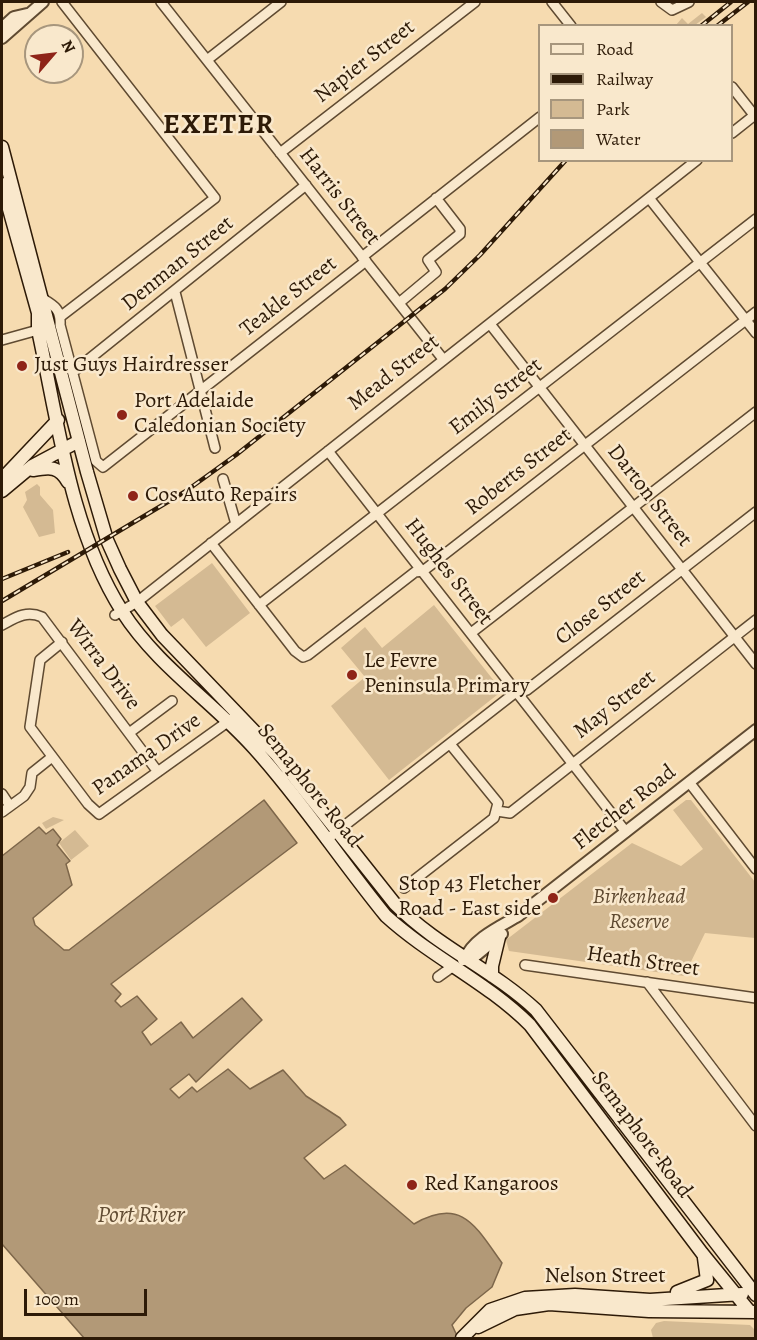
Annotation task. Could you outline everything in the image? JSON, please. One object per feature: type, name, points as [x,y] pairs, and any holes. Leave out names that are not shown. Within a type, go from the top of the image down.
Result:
[{"type":"main road","name":"Semaphore Road","points":[[2,147],[4,173],[43,299],[68,369],[79,441],[107,540],[137,602],[162,635],[276,754],[412,921],[521,996],[543,1019],[755,1294]]},
{"type":"main road","name":"Semaphore Road","points":[[2,184],[38,313],[38,330],[62,447],[91,547],[119,613],[168,668],[255,749],[386,916],[405,933],[452,967],[497,994],[530,1025],[702,1253],[754,1314]]},
{"type":"main road","points":[[2,491],[24,466],[57,420]]},
{"type":"main road","points":[[2,479],[62,447],[79,441]]},
{"type":"main road","points":[[24,466],[60,470],[75,494]]},
{"type":"main road","points":[[492,976],[499,937]]},
{"type":"main road","points":[[650,1300],[691,1289],[707,1280],[702,1253]]},
{"type":"main road","name":"Nelson Street","points":[[464,1336],[476,1321],[490,1310],[525,1298],[575,1295],[650,1300],[755,1294]]},
{"type":"main road","name":"Nelson Street","points":[[464,1336],[515,1309],[549,1304],[649,1311],[754,1314]]},
{"type":"street","points":[[2,28],[14,17],[27,13],[43,2]]},
{"type":"street","points":[[60,317],[215,198],[62,2]]},
{"type":"street","name":"Harris Street","points":[[161,2],[442,359]]},
{"type":"street","points":[[207,60],[281,2]]},
{"type":"street","name":"Napier Street","points":[[280,153],[475,2]]},
{"type":"street","points":[[552,2],[569,24]]},
{"type":"street","points":[[661,2],[672,10],[689,2]]},
{"type":"street","points":[[2,38],[18,27],[27,13]]},
{"type":"street","points":[[733,88],[755,115],[733,132]]},
{"type":"street","name":"Teakle Street","points":[[96,461],[103,467],[108,465],[364,259],[436,198],[538,119]]},
{"type":"street","name":"Mead Street","points":[[119,613],[214,547],[236,524],[694,162]]},
{"type":"street","name":"Denman Street","points":[[68,369],[175,292],[306,185]]},
{"type":"street","points":[[399,303],[436,272],[428,260],[460,234],[460,229],[436,198]]},
{"type":"street","points":[[650,198],[756,333]]},
{"type":"street","name":"Emily Street","points":[[259,605],[756,219]]},
{"type":"street","points":[[175,292],[214,448]]},
{"type":"street","name":"Semaphore Road","points":[[43,299],[57,307],[68,369],[96,461]]},
{"type":"street","name":"Roberts Street","points":[[259,605],[303,657],[415,572],[423,571],[756,312]]},
{"type":"street","name":"Darton Street","points":[[490,324],[756,664]]},
{"type":"street","points":[[2,340],[38,330]]},
{"type":"street","points":[[471,633],[756,412]]},
{"type":"street","name":"Hughes Street","points":[[327,451],[378,513],[626,832]]},
{"type":"street","points":[[87,472],[96,461]]},
{"type":"street","points":[[223,479],[236,524]]},
{"type":"street","name":"Close Street","points":[[326,840],[516,692],[527,690],[756,512]]},
{"type":"street","points":[[214,547],[259,605]]},
{"type":"street","name":"Wirra Drive","points":[[2,625],[20,615],[33,612],[42,616],[158,772]]},
{"type":"street","name":"May Street","points":[[497,812],[510,813],[756,620]]},
{"type":"street","name":"Panama Drive","points":[[62,642],[40,660],[29,722],[52,757],[88,804],[99,814],[239,713]]},
{"type":"street","points":[[129,733],[172,701]]},
{"type":"street","name":"Fletcher Road","points":[[465,959],[468,951],[494,930],[518,916],[756,730]]},
{"type":"street","points":[[404,888],[494,818],[497,812],[498,804],[450,744]]},
{"type":"street","points":[[2,812],[30,787],[32,773],[52,757]]},
{"type":"street","points":[[689,783],[756,869]]},
{"type":"street","points":[[2,794],[10,806]]},
{"type":"street","name":"Fletcher Road","points":[[452,967],[465,959],[473,958],[499,937],[518,916]]},
{"type":"street","name":"Heath Street","points":[[525,965],[756,998]]},
{"type":"street","points":[[438,977],[452,967]]},
{"type":"street","points":[[647,982],[756,1126]]},
{"type":"green space","points":[[702,13],[706,17],[696,24],[688,24]]},
{"type":"green space","points":[[682,18],[688,24],[677,24]]},
{"type":"green space","points":[[37,484],[40,487],[40,495],[53,510],[55,533],[39,537],[23,507],[27,500],[25,492]]},
{"type":"green space","points":[[212,563],[250,613],[206,647],[183,618],[171,627],[155,606]]},
{"type":"green space","points":[[434,605],[502,691],[389,780],[331,706],[365,677],[341,648],[365,627],[382,648]]},
{"type":"green space","name":"Birkenhead Reserve","points":[[686,800],[691,800],[755,882],[755,938],[705,933],[684,976],[509,951],[506,940],[632,843],[681,866],[703,849],[673,810]]},
{"type":"green space","points":[[53,817],[64,820],[46,829],[42,823]]},
{"type":"green space","points":[[75,830],[89,846],[71,860],[59,843]]},
{"type":"green space","points":[[664,1321],[750,1325],[755,1330],[755,1338],[653,1338],[651,1330],[656,1323]]},
{"type":"water","name":"Port River","points":[[264,800],[297,843],[111,984],[121,994],[115,1001],[121,1007],[137,996],[157,1019],[142,1032],[151,1045],[181,1022],[193,1038],[242,998],[262,1020],[196,1082],[189,1074],[170,1089],[179,1098],[192,1087],[197,1092],[228,1069],[250,1089],[283,1070],[306,1096],[340,1118],[346,1125],[304,1158],[324,1179],[345,1165],[414,1224],[430,1216],[444,1213],[456,1215],[475,1227],[502,1263],[492,1287],[466,1308],[452,1325],[458,1338],[84,1338],[2,1244],[2,856],[39,827],[46,834],[53,829],[61,839],[57,845],[70,861],[66,864],[72,885],[33,918],[35,925],[64,950],[69,950]]},
{"type":"railway","points":[[704,24],[731,2]]},
{"type":"railway","points":[[720,24],[748,2]]},
{"type":"railway","points":[[2,601],[186,491],[236,455],[445,289],[480,255],[564,162]]},
{"type":"railway","points":[[2,579],[68,552]]},
{"type":"place","name":"Just Guys Hairdresser","points":[[22,366]]},
{"type":"place","name":"Port Adelaide Caledonian Society","points":[[122,415]]},
{"type":"place","name":"Cos Auto Repairs","points":[[133,496]]},
{"type":"place","name":"Le Fevre Peninsula Primary","points":[[352,675]]},
{"type":"place","name":"Stop 43 Fletcher Road - East side","points":[[553,898]]},
{"type":"place","name":"Red Kangaroos","points":[[412,1185]]},
{"type":"district","name":"EXETER","points":[[219,126]]}]
